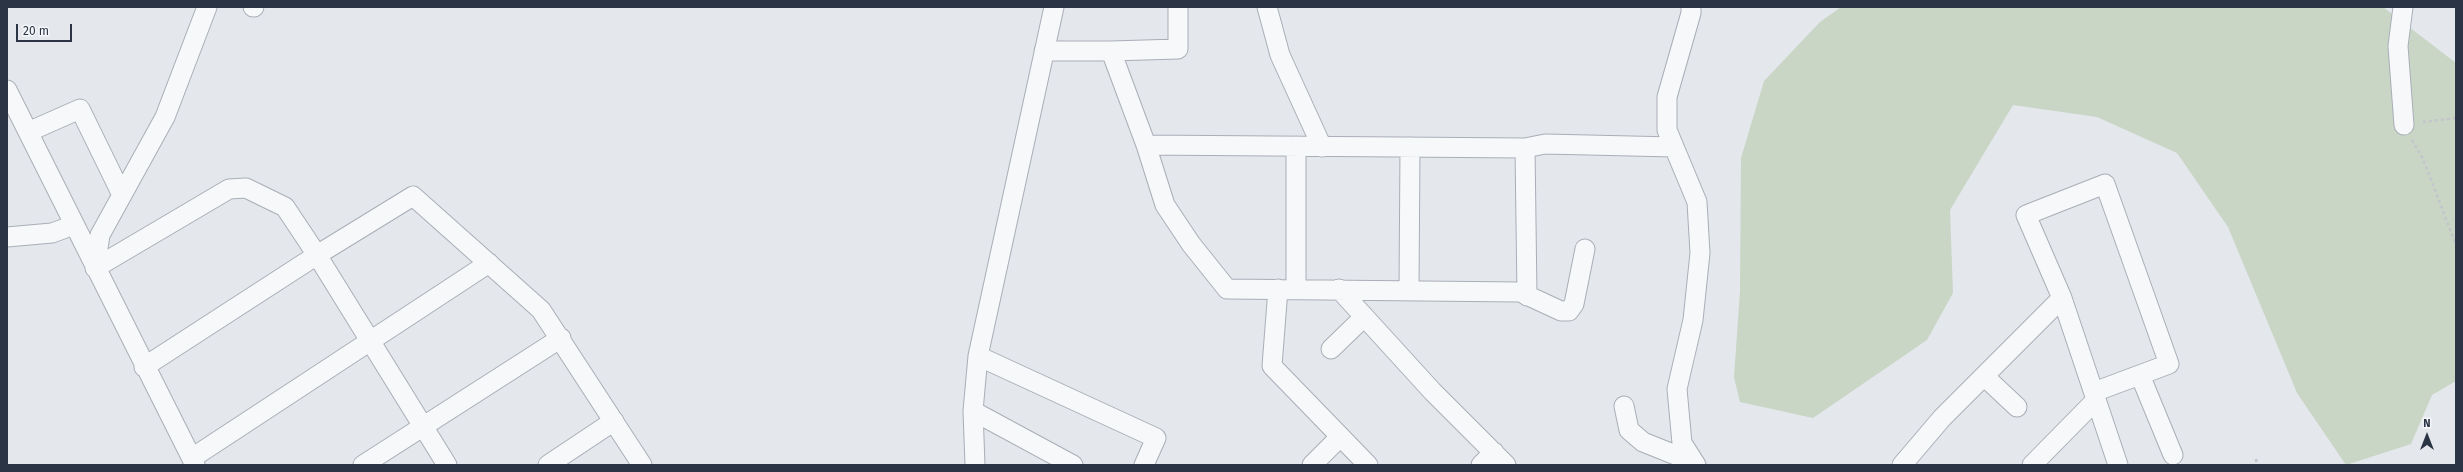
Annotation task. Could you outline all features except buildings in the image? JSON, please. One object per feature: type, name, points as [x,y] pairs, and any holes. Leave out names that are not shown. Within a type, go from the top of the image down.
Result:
[{"type":"street","points":[[95,268],[100,235],[165,117],[207,7]]},
{"type":"street","points":[[975,465],[973,411],[978,356],[1054,7]]},
{"type":"street","points":[[1044,51],[1178,49],[1178,7]]},
{"type":"street","points":[[1267,7],[1280,55],[1322,147]]},
{"type":"street","points":[[1691,7],[1691,13],[1667,97],[1667,130],[1697,202],[1700,246],[1693,320],[1677,389],[1682,443],[1695,464]]},
{"type":"street","points":[[2402,7],[2398,46],[2404,125]]},
{"type":"street","points":[[1111,51],[1146,145],[1165,205],[1191,244],[1227,289],[1520,292],[1560,311],[1569,311],[1574,304],[1585,248]]},
{"type":"street","points":[[7,90],[144,367],[193,462],[489,263]]},
{"type":"street","points":[[28,132],[80,109],[122,195]]},
{"type":"street","points":[[1146,145],[1525,148],[1545,144],[1674,147]]},
{"type":"street","points":[[1296,146],[1287,289],[1272,366],[1368,465]]},
{"type":"street","points":[[1409,291],[1410,147]]},
{"type":"street","points":[[1525,148],[1527,296]]},
{"type":"street","points":[[2032,465],[2095,396],[2140,375],[2169,364],[2105,184],[2026,215],[2062,298],[2095,396],[2118,465]]},
{"type":"street","points":[[95,268],[229,189],[246,188],[285,207],[317,255],[447,465]]},
{"type":"street","points":[[144,367],[317,255],[413,196],[541,310],[561,338],[642,465]]},
{"type":"street","points":[[7,237],[52,233],[74,225]]},
{"type":"street","points":[[1339,289],[1494,461]]},
{"type":"street","points":[[1902,465],[1942,418],[2062,298]]},
{"type":"street","points":[[1331,348],[1364,317]]},
{"type":"street","points":[[363,465],[422,425],[561,338]]},
{"type":"street","points":[[978,356],[1156,438],[1144,465]]},
{"type":"street","points":[[2140,375],[2173,455]]},
{"type":"street","points":[[1984,376],[2017,407]]},
{"type":"street","points":[[1624,406],[1629,430],[1643,442],[1695,464]]},
{"type":"street","points":[[973,411],[1073,465]]},
{"type":"street","points":[[548,465],[614,421]]},
{"type":"street","points":[[1312,465],[1340,437]]},
{"type":"path","points":[[2456,118],[2404,125],[2423,159],[2456,245]]},
{"type":"path","points":[[2256,459],[2257,465]]},
{"type":"green space","points":[[1841,7],[2383,7],[2456,63],[2456,381],[2432,395],[2411,444],[2346,465],[2297,393],[2228,227],[2177,153],[2097,117],[2013,105],[1950,210],[1953,293],[1927,340],[1813,418],[1740,402],[1734,377],[1740,291],[1741,158],[1764,81],[1820,22]]}]
